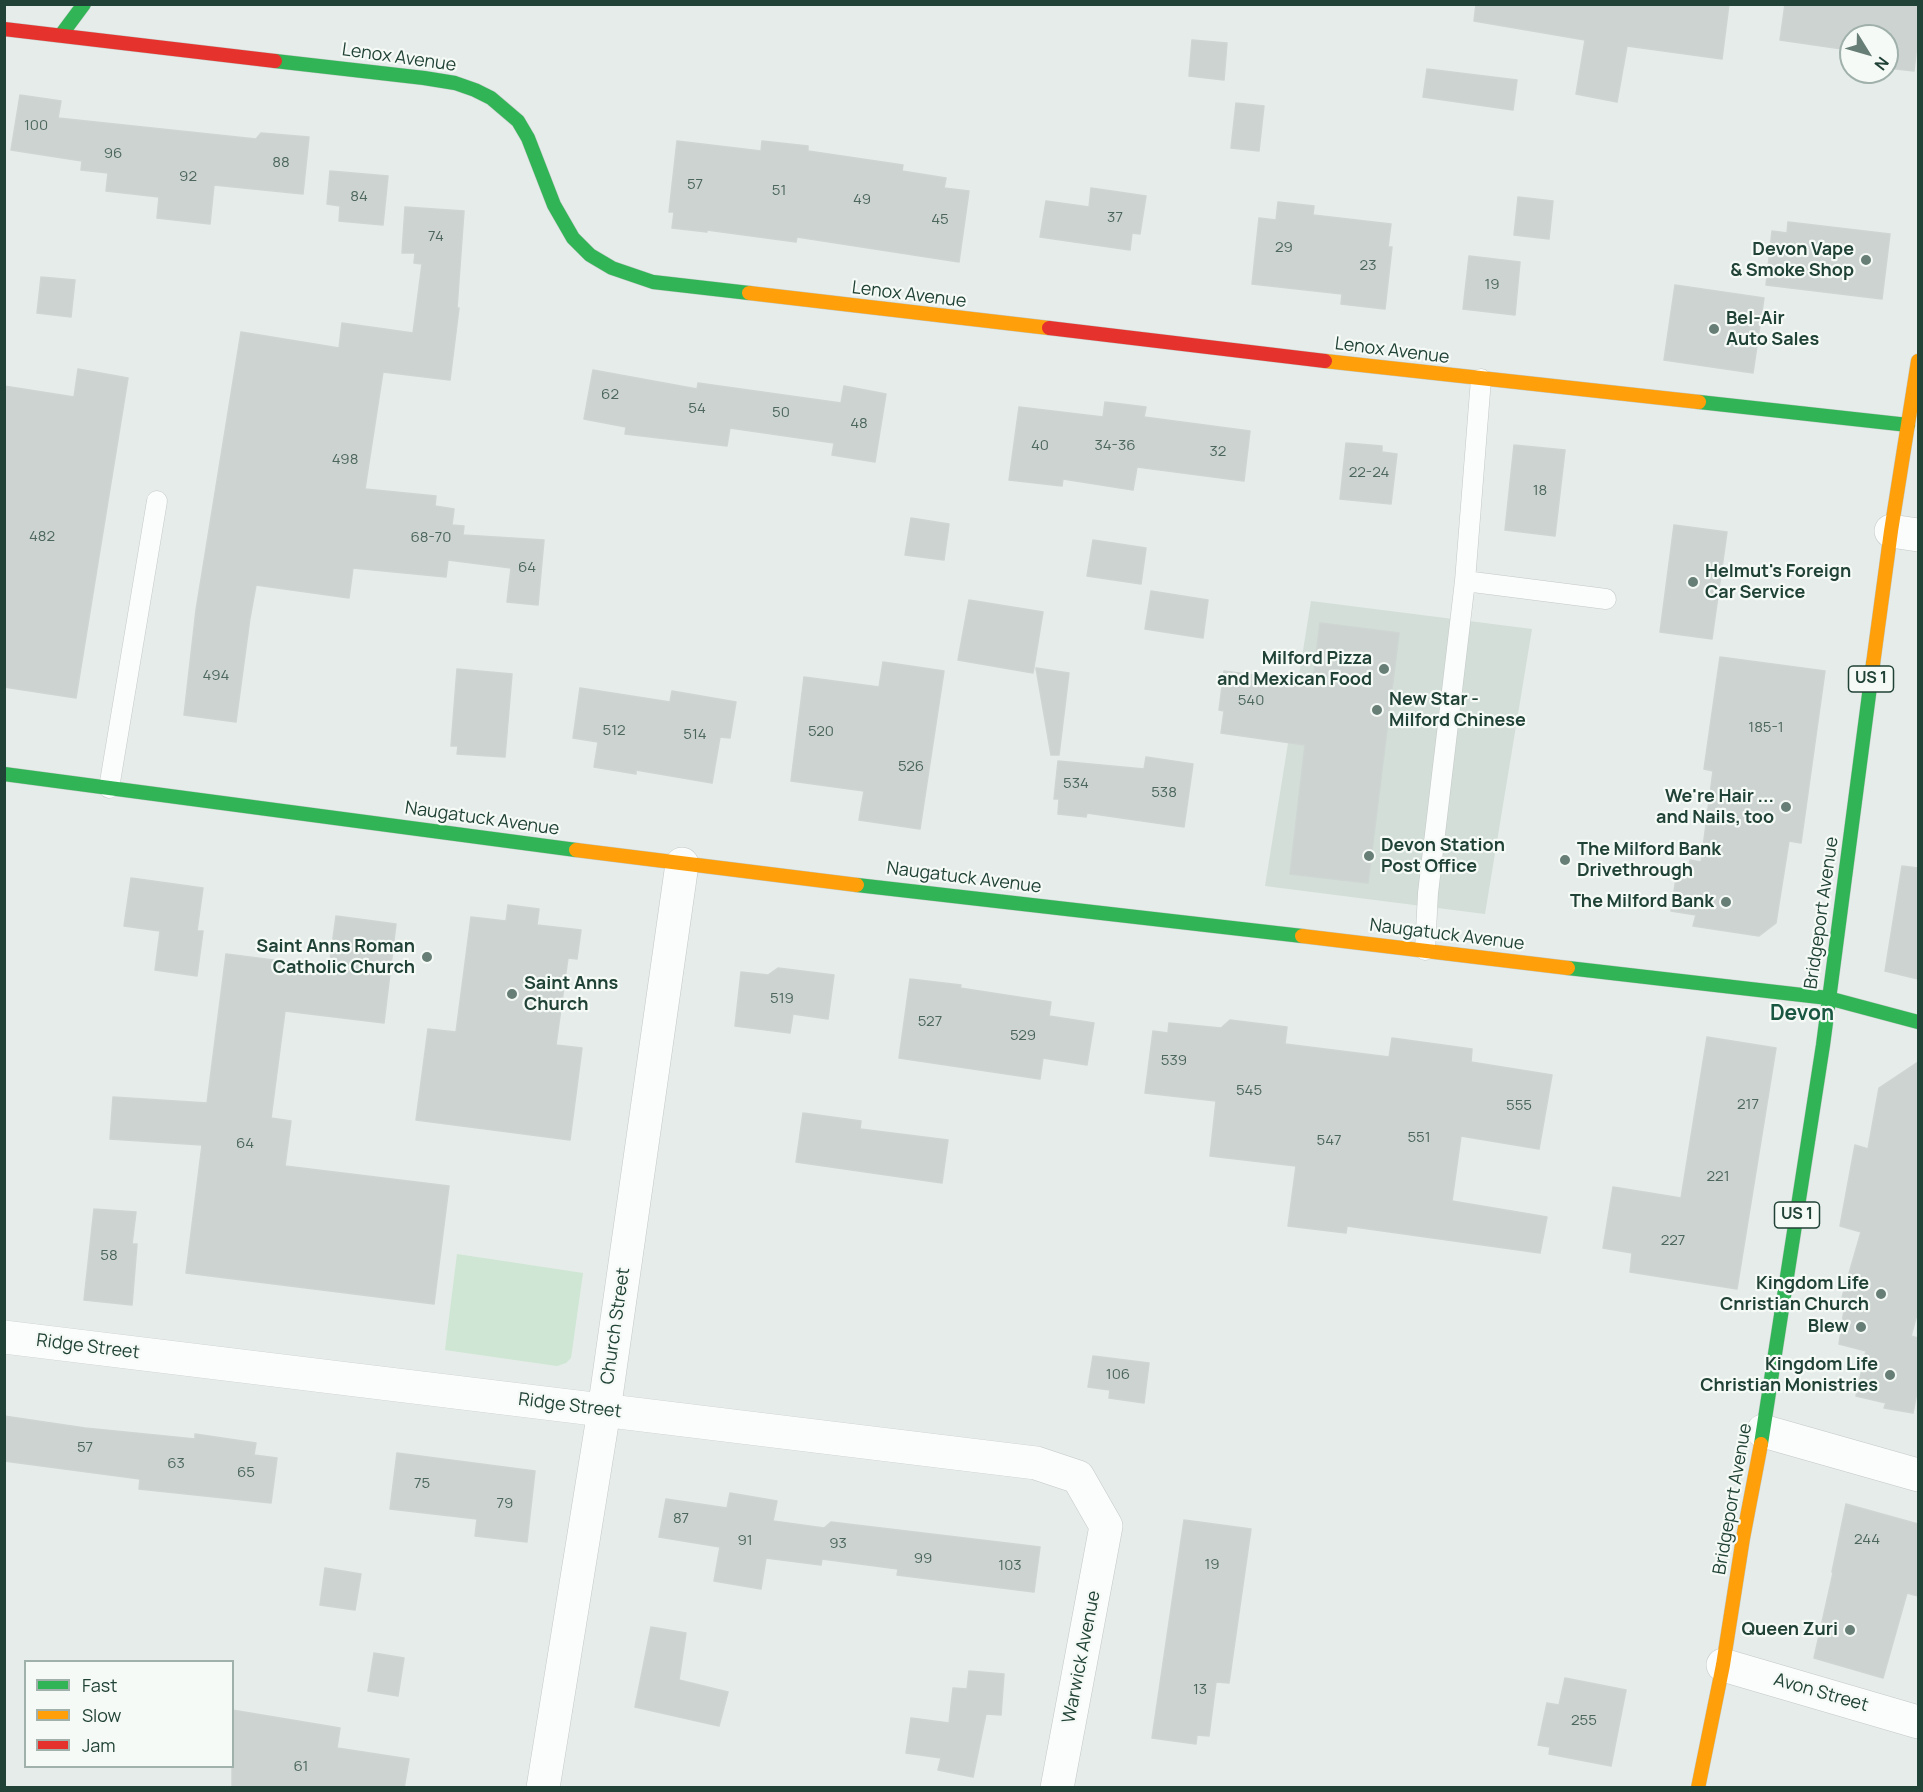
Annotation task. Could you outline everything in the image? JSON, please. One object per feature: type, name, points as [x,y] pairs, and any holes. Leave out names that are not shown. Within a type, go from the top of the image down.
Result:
[{"type":"main road","points":[[61,35],[84,4]]},
{"type":"main road","name":"Lenox Avenue","points":[[4,29],[424,78],[454,83],[476,90],[491,98],[518,121],[528,138],[554,205],[573,238],[590,255],[612,268],[653,282],[1481,379],[1908,425]]},
{"type":"main road","name":"Bridgeport Avenue","points":[[1698,1788],[1723,1665],[1763,1431],[1828,998],[1905,533],[1908,425],[1918,361]]},
{"type":"main road","name":"Naugatuck Avenue","points":[[4,774],[682,864],[1828,998],[1918,1022]]},
{"type":"street","name":"Church Street","points":[[543,1788],[604,1411],[682,864]]},
{"type":"street","name":"Ridge Street","points":[[4,1336],[1036,1463],[1078,1477],[1106,1526]]},
{"type":"street","points":[[1763,1431],[1918,1475]]},
{"type":"street","name":"Warwick Avenue","points":[[1057,1788],[1106,1526]]},
{"type":"street","name":"Avon Street","points":[[1723,1665],[1918,1722]]},
{"type":"lane","points":[[1425,950],[1428,892],[1465,582],[1481,379]]},
{"type":"lane","points":[[109,788],[158,501]]},
{"type":"lane","points":[[1465,582],[1606,599]]},
{"type":"shaded area","points":[[1311,601],[1532,629],[1485,914],[1265,886]]},
{"type":"green space","points":[[457,1254],[583,1273],[571,1358],[566,1363],[557,1366],[445,1350]]},
{"type":"building","points":[[1476,4],[1729,4],[1722,59],[1627,46],[1617,102],[1576,94],[1585,40],[1474,21]]},
{"type":"building","points":[[1785,4],[1918,4],[1918,36],[1914,71],[1899,69],[1899,24],[1839,24],[1839,49],[1780,40]]},
{"type":"building","points":[[1192,40],[1227,43],[1224,80],[1189,76]]},
{"type":"building","points":[[1427,69],[1517,80],[1513,110],[1423,97]]},
{"type":"building","points":[[20,95],[61,101],[58,118],[256,139],[261,133],[309,137],[303,194],[214,185],[210,224],[157,218],[159,197],[106,191],[108,173],[81,170],[82,161],[11,150]]},
{"type":"building","points":[[1236,103],[1264,106],[1259,151],[1231,148]]},
{"type":"building","points":[[677,141],[761,151],[762,141],[808,146],[808,151],[903,165],[902,171],[946,178],[944,188],[969,191],[959,262],[797,237],[796,242],[707,230],[707,232],[672,228],[674,212],[669,212]]},
{"type":"building","points":[[330,171],[388,176],[383,225],[339,221],[340,206],[327,204]]},
{"type":"building","points":[[1091,188],[1146,196],[1140,234],[1132,233],[1130,250],[1040,237],[1046,201],[1089,207]]},
{"type":"building","points":[[1518,197],[1553,201],[1549,239],[1514,235]]},
{"type":"building","points":[[1278,202],[1314,206],[1313,215],[1391,224],[1388,247],[1392,247],[1385,309],[1341,304],[1342,294],[1252,284],[1259,218],[1276,220]]},
{"type":"building","points":[[405,207],[464,211],[457,308],[459,308],[450,380],[383,372],[365,489],[436,496],[435,506],[454,509],[452,525],[464,526],[463,535],[544,540],[538,605],[507,602],[511,568],[448,560],[446,577],[353,568],[349,598],[256,585],[236,722],[184,715],[196,610],[241,332],[339,348],[342,323],[413,333],[422,264],[414,263],[415,253],[402,253]]},
{"type":"building","points":[[1788,222],[1890,234],[1882,299],[1766,285],[1772,231],[1787,233]]},
{"type":"building","points":[[1469,256],[1520,262],[1515,315],[1463,309]]},
{"type":"building","points":[[41,277],[75,280],[71,317],[37,313]]},
{"type":"building","name":"Bel-Air Auto Sales","points":[[1675,285],[1764,298],[1753,373],[1664,360]]},
{"type":"building","points":[[78,369],[128,378],[76,698],[4,687],[4,386],[74,397]]},
{"type":"building","points":[[593,370],[697,389],[698,383],[841,403],[844,386],[886,394],[875,462],[832,455],[834,443],[730,428],[727,446],[625,434],[626,427],[584,419]]},
{"type":"building","points":[[1105,402],[1146,407],[1144,417],[1250,431],[1244,481],[1137,467],[1133,490],[1063,479],[1062,486],[1009,480],[1019,407],[1103,417]]},
{"type":"building","points":[[1346,443],[1382,446],[1382,452],[1397,454],[1391,504],[1340,499]]},
{"type":"building","points":[[1514,445],[1565,450],[1555,536],[1505,530]]},
{"type":"building","points":[[911,518],[949,524],[944,560],[905,555]]},
{"type":"building","name":"Helmut's Foreign Car Service","points":[[1674,525],[1727,532],[1712,639],[1660,632]]},
{"type":"building","points":[[1093,540],[1146,548],[1141,584],[1087,576]]},
{"type":"building","points":[[1151,591],[1208,600],[1203,638],[1145,629]]},
{"type":"building","points":[[969,600],[1043,612],[1033,673],[958,660]]},
{"type":"building","points":[[1320,623],[1399,633],[1368,883],[1290,874],[1305,745],[1221,733],[1224,711],[1219,710],[1224,671],[1313,680]]},
{"type":"building","points":[[1720,657],[1825,671],[1801,843],[1789,841],[1776,923],[1759,936],[1693,926],[1696,915],[1671,911],[1676,878],[1686,880],[1690,860],[1701,862],[1713,771],[1704,769]]},
{"type":"building","points":[[883,662],[944,671],[920,829],[859,820],[864,791],[791,781],[804,677],[879,687]]},
{"type":"building","points":[[1036,668],[1069,673],[1059,755],[1051,755]]},
{"type":"building","points":[[457,669],[512,674],[505,757],[457,754],[458,746],[451,746]]},
{"type":"building","points":[[580,688],[670,702],[672,691],[736,702],[730,738],[720,737],[712,783],[636,770],[636,774],[594,767],[598,742],[573,738]]},
{"type":"building","points":[[1146,757],[1193,764],[1184,827],[1087,813],[1086,817],[1058,814],[1059,799],[1054,799],[1058,761],[1144,769]]},
{"type":"building","points":[[1902,866],[1918,868],[1918,979],[1885,971]]},
{"type":"building","points":[[131,878],[203,888],[197,931],[203,931],[197,976],[155,970],[160,931],[124,926]]},
{"type":"building","name":"Saint Anns Church","points":[[508,905],[539,909],[537,925],[581,930],[577,959],[568,958],[556,1045],[582,1048],[570,1140],[416,1120],[428,1029],[456,1032],[471,917],[506,921]]},
{"type":"building","points":[[336,916],[396,924],[384,1023],[285,1011],[271,1118],[291,1121],[285,1166],[449,1186],[434,1304],[186,1273],[202,1145],[110,1139],[113,1097],[207,1103],[226,954],[329,967]]},
{"type":"building","points":[[778,968],[834,975],[828,1019],[793,1014],[790,1033],[735,1026],[741,972],[768,975]]},
{"type":"building","points":[[910,979],[961,985],[960,988],[1051,1002],[1049,1016],[1094,1023],[1087,1065],[1043,1058],[1040,1079],[899,1058]]},
{"type":"building","points":[[1230,1020],[1287,1027],[1285,1044],[1389,1057],[1392,1038],[1472,1049],[1471,1062],[1552,1075],[1539,1149],[1461,1136],[1452,1201],[1547,1217],[1540,1253],[1347,1226],[1346,1233],[1288,1226],[1296,1166],[1210,1156],[1216,1101],[1145,1093],[1153,1031],[1168,1033],[1169,1023],[1221,1028]]},
{"type":"building","points":[[1707,1037],[1776,1048],[1737,1289],[1630,1272],[1632,1253],[1603,1248],[1613,1187],[1681,1198]]},
{"type":"building","points":[[1918,1062],[1918,1311],[1911,1336],[1918,1338],[1918,1387],[1913,1413],[1884,1408],[1886,1403],[1856,1396],[1866,1351],[1839,1344],[1844,1310],[1839,1308],[1861,1232],[1840,1226],[1855,1145],[1868,1149],[1879,1088]]},
{"type":"building","points":[[803,1113],[861,1121],[860,1129],[948,1140],[942,1183],[796,1162]]},
{"type":"building","points":[[94,1209],[136,1212],[132,1244],[137,1244],[132,1305],[84,1300]]},
{"type":"building","points":[[1093,1356],[1149,1363],[1144,1403],[1109,1398],[1110,1390],[1088,1387]]},
{"type":"building","points":[[4,1416],[85,1428],[195,1439],[195,1434],[256,1443],[254,1455],[277,1458],[271,1503],[139,1489],[140,1479],[4,1461]]},
{"type":"building","points":[[397,1453],[535,1471],[527,1542],[475,1536],[477,1519],[390,1509]]},
{"type":"building","points":[[730,1493],[777,1501],[773,1521],[824,1528],[831,1522],[1040,1547],[1034,1592],[897,1575],[898,1569],[822,1559],[821,1565],[766,1558],[761,1589],[714,1581],[720,1547],[659,1537],[666,1499],[727,1508]]},
{"type":"building","points":[[1846,1504],[1918,1524],[1918,1596],[1907,1593],[1883,1678],[1814,1658]]},
{"type":"building","points":[[1184,1520],[1251,1529],[1229,1683],[1216,1682],[1209,1736],[1197,1735],[1196,1744],[1152,1738]]},
{"type":"building","points":[[325,1568],[361,1574],[355,1610],[320,1605]]},
{"type":"building","points":[[651,1627],[686,1633],[679,1680],[728,1692],[719,1726],[635,1707]]},
{"type":"building","points":[[374,1653],[404,1658],[398,1696],[368,1691]]},
{"type":"building","points":[[969,1671],[1004,1674],[1001,1715],[986,1714],[973,1777],[938,1770],[941,1758],[906,1753],[911,1718],[949,1723],[953,1688],[967,1689]]},
{"type":"building","points":[[1565,1678],[1626,1690],[1611,1766],[1549,1754],[1550,1747],[1538,1745],[1547,1703],[1559,1705]]},
{"type":"building","points":[[234,1710],[340,1728],[337,1748],[409,1759],[404,1788],[232,1788]]},
{"type":"traffic: fast","points":[[61,35],[84,4]]},
{"type":"traffic: fast","points":[[275,61],[424,78],[455,83],[475,90],[491,98],[518,121],[528,138],[554,205],[573,238],[590,255],[612,268],[653,282],[749,293]]},
{"type":"traffic: fast","points":[[1699,402],[1908,425]]},
{"type":"traffic: fast","points":[[1761,1444],[1823,1045],[1873,664]]},
{"type":"traffic: fast","points":[[4,774],[576,850]]},
{"type":"traffic: fast","points":[[857,885],[1302,936]]},
{"type":"traffic: fast","points":[[1568,968],[1828,998],[1918,1022]]},
{"type":"traffic: slow","points":[[749,293],[1049,328]]},
{"type":"traffic: slow","points":[[1325,361],[1699,402]]},
{"type":"traffic: slow","points":[[1873,664],[1918,361]]},
{"type":"traffic: slow","points":[[576,850],[857,885]]},
{"type":"traffic: slow","points":[[1302,936],[1568,968]]},
{"type":"traffic: slow","points":[[1698,1788],[1723,1665],[1743,1538],[1761,1444]]},
{"type":"traffic: jam","points":[[4,29],[275,61]]},
{"type":"traffic: jam","points":[[1049,328],[1325,361]]},
{"type":"place","name":"Devon Vape & Smoke Shop","points":[[1866,260]]},
{"type":"place","name":"Bel-Air Auto Sales","points":[[1714,329]]},
{"type":"place","name":"Helmut's Foreign Car Service","points":[[1693,582]]},
{"type":"place","name":"Milford Pizza and Mexican Food","points":[[1384,669]]},
{"type":"place","name":"New Star - Milford Chinese","points":[[1377,710]]},
{"type":"place","name":"We're Hair ... and Nails, too","points":[[1786,807]]},
{"type":"place","name":"Devon Station Post Office","points":[[1369,856]]},
{"type":"place","name":"The Milford Bank Drivethrough","points":[[1565,860]]},
{"type":"place","name":"The Milford Bank","points":[[1726,902]]},
{"type":"place","name":"Saint Anns Roman Catholic Church","points":[[427,957]]},
{"type":"place","name":"Saint Anns Church","points":[[512,994]]},
{"type":"place","name":"Kingdom Life Cnristian Church","points":[[1881,1294]]},
{"type":"place","name":"Blew","points":[[1861,1327]]},
{"type":"place","name":"Kingdom Life Christian Monistries","points":[[1890,1375]]},
{"type":"place","name":"Queen Zuri","points":[[1850,1630]]},
{"type":"district","name":"Devon","points":[[1802,1014]]}]
